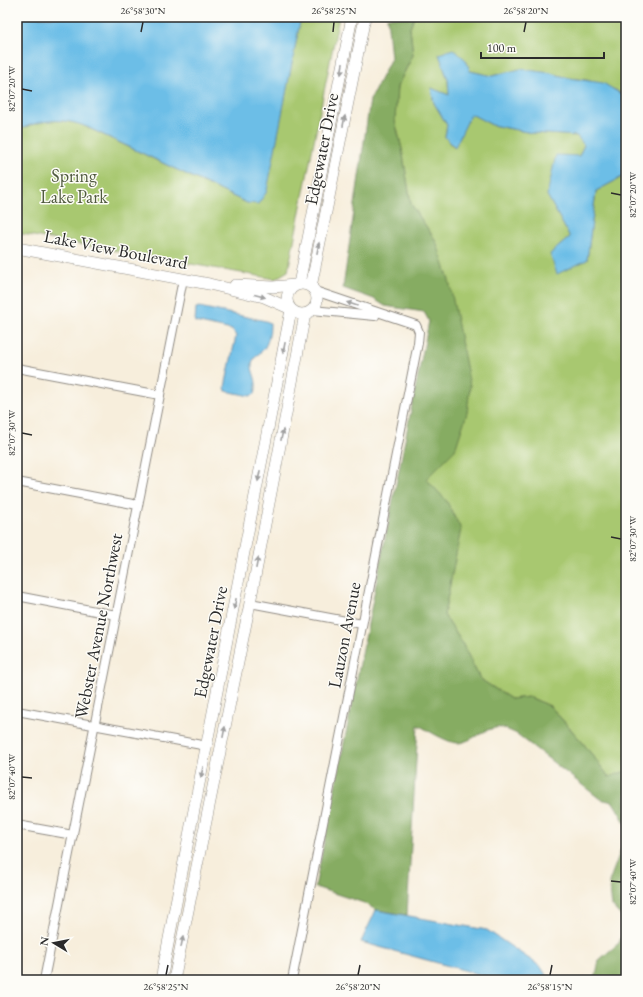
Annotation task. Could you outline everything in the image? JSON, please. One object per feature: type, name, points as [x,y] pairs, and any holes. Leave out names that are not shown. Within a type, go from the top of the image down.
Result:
[{"type":"street","name":"Edgewater Drive","points":[[297,285],[352,17]]},
{"type":"street","points":[[357,57],[353,49],[359,17]]},
{"type":"street","name":"Edgewater Drive","points":[[313,289],[365,17]]},
{"type":"street","name":"Lake View Boulevard","points":[[17,248],[209,284],[264,297],[290,309]]},
{"type":"street","name":"Webster Avenue Northwest","points":[[44,980],[182,279]]},
{"type":"street","name":"Lake View Boulevard","points":[[209,284],[273,286],[297,285]]},
{"type":"street","points":[[297,285],[313,289],[316,302],[308,312],[290,309],[287,295],[297,285]]},
{"type":"street","name":"Lauzon Avenue","points":[[292,980],[419,332],[416,324],[389,317],[313,289]]},
{"type":"street","name":"Edgewater Drive","points":[[161,980],[290,309]]},
{"type":"street","name":"Edgewater Drive","points":[[174,980],[308,312]]},
{"type":"street","name":"Lauzon Avenue","points":[[308,312],[389,317]]},
{"type":"street","points":[[17,368],[160,395]]},
{"type":"street","points":[[17,482],[138,505]]},
{"type":"street","points":[[17,596],[116,615]]},
{"type":"street","points":[[250,603],[362,624]]},
{"type":"street","points":[[17,710],[207,746]]},
{"type":"street","points":[[17,825],[73,835]]},
{"type":"green space","name":"Spring Lake Park","points":[[301,17],[339,17],[288,271],[275,279],[17,233],[17,131],[40,122],[63,121],[80,124],[247,203],[266,193]]},
{"type":"green space","points":[[387,17],[414,17],[410,28],[413,55],[397,87],[395,121],[402,149],[411,204],[436,241],[449,280],[470,386],[467,413],[455,450],[426,479],[446,500],[461,529],[444,615],[461,641],[480,679],[511,699],[529,697],[550,706],[583,743],[609,777],[626,771],[626,824],[613,802],[600,799],[517,734],[504,728],[496,728],[485,731],[464,742],[458,743],[443,739],[418,725],[407,915],[376,910],[364,903],[315,887],[429,321],[424,312],[385,306],[374,299],[343,288],[370,100],[391,58]]},
{"type":"green space","points":[[414,17],[626,17],[626,97],[616,90],[587,80],[569,78],[550,73],[506,72],[492,76],[470,71],[466,60],[439,54],[448,80],[449,95],[431,88],[434,103],[447,125],[445,137],[454,147],[471,114],[492,125],[532,133],[578,136],[584,145],[579,156],[547,195],[570,237],[550,254],[587,260],[596,191],[626,175],[626,771],[609,777],[583,743],[550,706],[529,697],[511,699],[480,679],[461,641],[444,615],[455,559],[446,500],[425,479],[455,450],[436,241],[411,204],[402,149],[395,121],[397,87],[413,55],[410,28]]},
{"type":"green space","points":[[626,836],[626,922],[612,906],[609,882]]},
{"type":"green space","points":[[626,926],[626,980],[595,980],[599,960],[619,943]]},
{"type":"water","points":[[17,17],[301,17],[268,186],[266,193],[258,204],[247,203],[78,124],[60,121],[43,122],[17,131]]},
{"type":"water","points":[[453,49],[466,60],[470,71],[492,76],[520,69],[550,73],[569,78],[603,83],[626,97],[626,175],[596,191],[587,260],[557,274],[550,254],[570,237],[547,195],[556,155],[579,156],[584,145],[577,136],[532,133],[492,125],[471,114],[455,147],[445,137],[447,125],[434,103],[431,88],[449,95],[448,80],[439,54]]},
{"type":"water","points":[[199,307],[270,323],[269,336],[266,344],[254,359],[252,364],[256,380],[255,394],[250,396],[226,391],[225,387],[236,336],[232,330],[195,322],[196,308]]},
{"type":"water","points":[[376,910],[487,930],[541,967],[549,980],[500,980],[361,942]]}]
